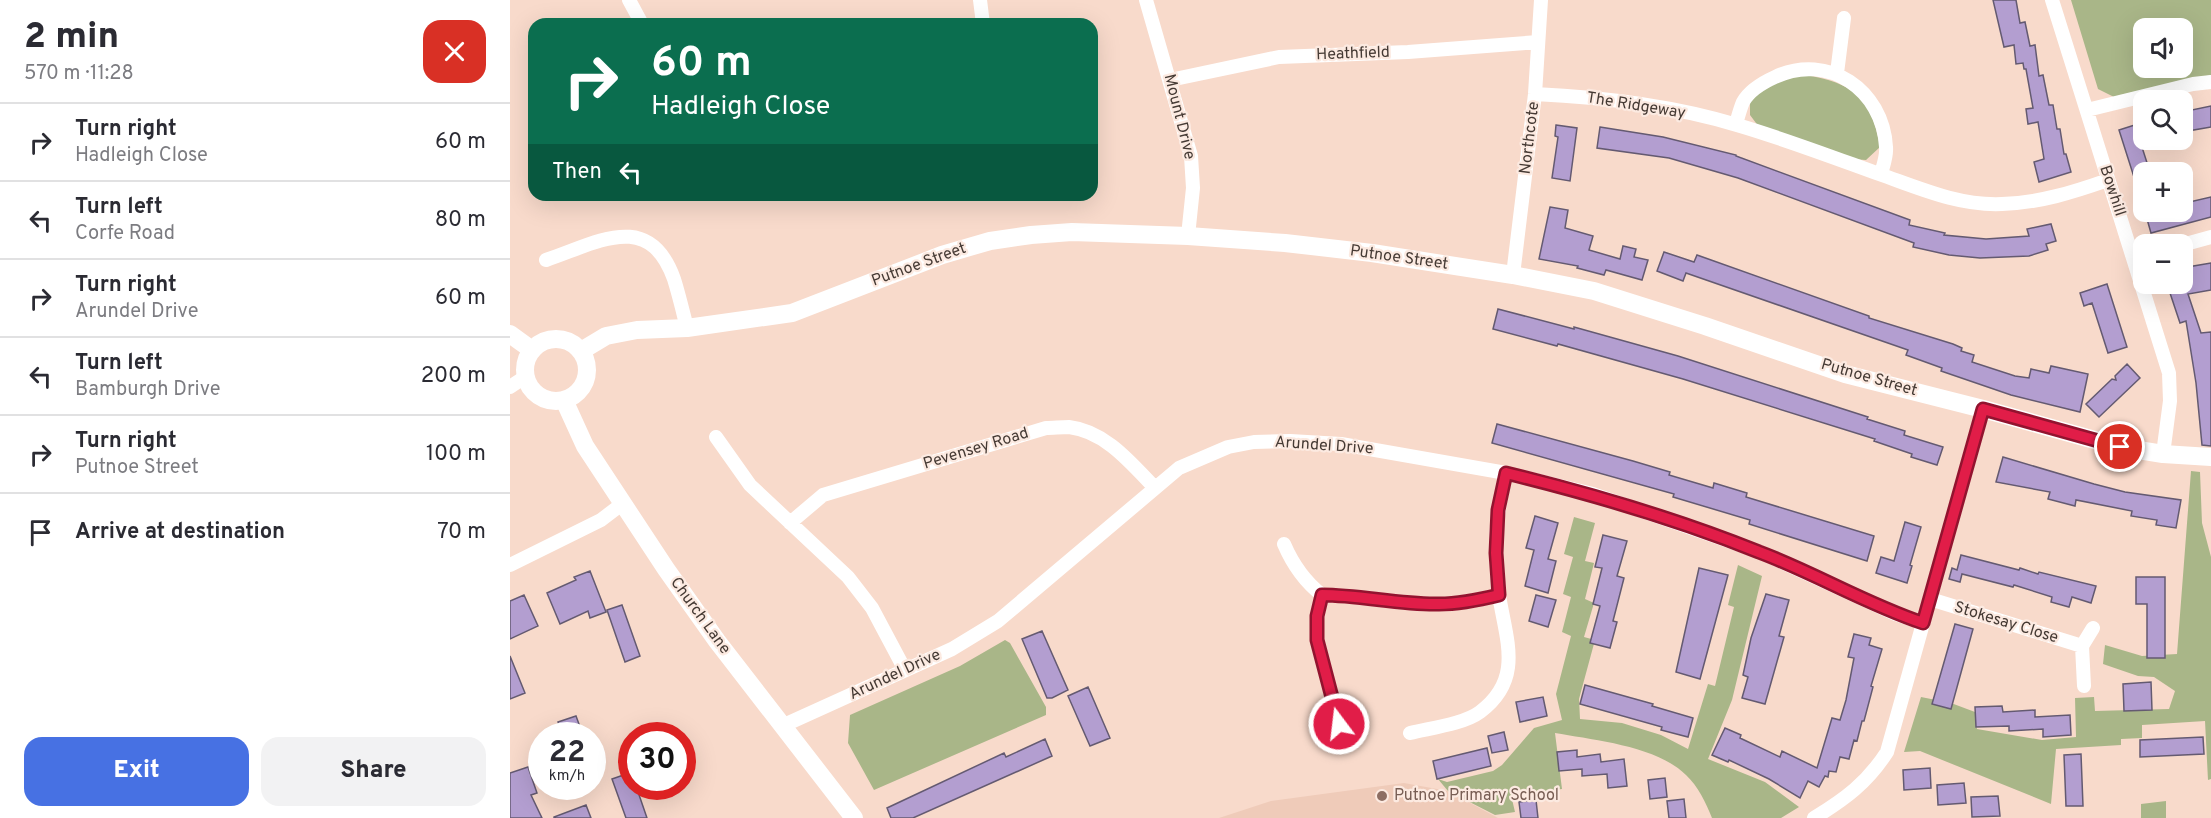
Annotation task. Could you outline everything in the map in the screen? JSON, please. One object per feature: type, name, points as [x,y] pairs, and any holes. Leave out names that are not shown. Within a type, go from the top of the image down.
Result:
[{"type":"street","points":[[629,0],[639,18]]},
{"type":"street","points":[[980,0],[982,18]]},
{"type":"street","name":"Mount Drive","points":[[1146,0],[1191,156],[1193,188],[1188,236]]},
{"type":"street","name":"Northcote","points":[[1513,275],[1535,94],[1541,0]]},
{"type":"street","name":"Bowhill","points":[[2052,0],[2108,180],[2133,241]]},
{"type":"street","points":[[1837,73],[1844,18]]},
{"type":"street","name":"Heathfield","points":[[1170,80],[1279,57],[1408,52],[1538,42]]},
{"type":"street","points":[[1736,124],[1744,101],[1764,82],[1785,72],[1809,68],[1837,73],[1871,100],[1882,121],[1887,149],[1881,174]]},
{"type":"street","points":[[2087,110],[2193,84],[2211,82]]},
{"type":"street","name":"The Ridgeway","points":[[1535,94],[1576,96],[1645,105],[1736,124],[1920,189],[1956,199],[2002,204],[2035,201],[2074,193],[2108,180]]},
{"type":"street","name":"Putnoe Street","points":[[581,351],[606,336],[637,330],[687,328],[792,313],[942,255],[990,241],[1072,232],[1188,236],[1285,243],[1361,252],[1513,275],[1594,291],[1845,374],[2120,447],[2211,458]]},
{"type":"street","points":[[546,260],[610,238],[628,236],[644,240],[657,247],[666,262],[674,279],[687,328]]},
{"type":"street","points":[[2193,242],[2211,237]]},
{"type":"street","name":"Bowhill","points":[[2149,294],[2169,373],[2170,401],[2163,454]]},
{"type":"street","points":[[510,334],[532,350]]},
{"type":"street","points":[[545,340],[566,340],[581,351],[587,364],[587,378],[578,392],[564,400],[550,401],[535,393],[525,377],[525,363],[532,350],[545,340]]},
{"type":"street","points":[[510,387],[525,377]]},
{"type":"street","name":"Church Lane","points":[[564,400],[585,446],[622,504],[717,640],[854,818]]},
{"type":"street","points":[[1814,818],[1846,798],[1864,783],[1887,752],[1983,409]]},
{"type":"street","name":"Pevensey Road","points":[[790,523],[823,495],[1046,428],[1068,427],[1091,433],[1112,446],[1155,488]]},
{"type":"street","points":[[716,437],[750,485],[848,577],[872,608],[905,670]]},
{"type":"street","name":"Arundel Drive","points":[[782,726],[952,649],[998,621],[1179,468],[1228,447],[1254,442],[1290,441],[1341,444],[1506,473],[1593,494],[1760,552],[1893,613],[1923,623]]},
{"type":"street","points":[[1410,734],[1478,714],[1494,700],[1506,680],[1510,663],[1508,637],[1499,595],[1496,553],[1498,510],[1506,473]]},
{"type":"street","points":[[510,565],[602,520],[622,504]]},
{"type":"street","points":[[1284,544],[1292,563],[1307,583],[1322,595],[1439,604],[1470,602],[1499,595]]},
{"type":"street","points":[[1322,595],[1317,616],[1317,640],[1339,724]]},
{"type":"street","name":"Stokesay Close","points":[[1930,599],[2082,646]]},
{"type":"street","points":[[2084,687],[2082,646],[2093,627]]},
{"type":"shaded area","name":"Putnoe Primary School","points":[[1404,783],[1448,791],[1498,818],[1219,818],[1271,801]]},
{"type":"green space","points":[[2071,0],[2211,0],[2211,75],[2145,90],[2133,90],[2133,93],[2114,97],[2098,89]]},
{"type":"green space","points":[[1805,75],[1822,78],[1848,88],[1865,104],[1872,116],[1880,147],[1866,160],[1851,159],[1759,127],[1750,115],[1750,102],[1768,86],[1781,80]]},
{"type":"green space","points":[[2191,471],[2200,472],[2202,523],[2211,557],[2211,779],[2208,780],[2205,721],[2142,725],[2142,738],[2121,739],[2121,745],[2056,749],[2051,804],[1920,751],[1904,752],[1921,697],[1951,703],[1975,712],[1977,729],[2042,740],[2076,737],[2075,698],[2094,697],[2095,711],[2169,709],[2175,691],[2154,677],[2138,676],[2103,664],[2105,645],[2142,656],[2177,654]]},
{"type":"green space","points":[[1574,517],[1595,523],[1585,561],[1594,563],[1585,599],[1594,603],[1584,637],[1595,640],[1579,699],[1580,719],[1622,723],[1661,735],[1688,749],[1708,684],[1715,686],[1734,607],[1728,605],[1738,565],[1762,576],[1732,700],[1708,759],[1765,782],[1799,807],[1781,818],[1712,818],[1694,784],[1674,765],[1659,757],[1624,746],[1555,733],[1562,789],[1511,795],[1515,812],[1495,815],[1448,791],[1438,779],[1447,782],[1493,771],[1502,765],[1534,728],[1562,720],[1556,694],[1571,636],[1562,632],[1571,597],[1563,594],[1573,557],[1564,554]]},
{"type":"green space","points":[[1005,640],[1010,643],[1046,707],[1046,715],[874,790],[848,743],[850,715],[960,666]]},
{"type":"green space","points":[[2166,801],[2166,818],[2141,818],[2141,804]]},
{"type":"building","points":[[1993,0],[2016,0],[2020,23],[2025,22],[2030,46],[2035,45],[2039,76],[2043,75],[2049,105],[2053,105],[2057,129],[2060,129],[2064,154],[2066,154],[2071,172],[2039,182],[2034,162],[2044,159],[2038,122],[2028,124],[2026,109],[2033,108],[2026,69],[2023,63],[2016,64],[2014,45],[2004,47]]},
{"type":"building","points":[[2211,106],[2211,127],[2193,130],[2193,110]]},
{"type":"building","points":[[1556,125],[1577,128],[1570,181],[1552,178],[1558,137],[1555,136]]},
{"type":"building","points":[[2133,126],[2133,150],[2143,150],[2147,162],[2133,162],[2133,174],[2119,130]]},
{"type":"building","points":[[1600,127],[1663,137],[1736,155],[1910,220],[1909,225],[1945,233],[1944,235],[1986,239],[2029,236],[2027,229],[2051,224],[2056,241],[2046,244],[2048,250],[2029,256],[1980,258],[1949,255],[1913,247],[1914,243],[1738,178],[1669,158],[1597,148]]},
{"type":"building","points":[[2211,197],[2211,217],[2193,222],[2193,201]]},
{"type":"building","points":[[1550,207],[1568,210],[1565,228],[1593,236],[1589,250],[1620,259],[1623,246],[1636,249],[1634,257],[1648,260],[1642,280],[1606,270],[1604,275],[1577,268],[1578,266],[1539,259]]},
{"type":"building","points":[[2148,222],[2192,222],[2151,233]]},
{"type":"building","points":[[1664,252],[1694,262],[1697,255],[1869,316],[1869,318],[1953,344],[1962,348],[1961,351],[1974,355],[1972,362],[2015,376],[2029,378],[2031,369],[2049,373],[2051,366],[2088,374],[2080,412],[2011,395],[1941,371],[1942,368],[1906,355],[1908,350],[1686,273],[1683,281],[1657,271]]},
{"type":"building","points":[[2211,263],[2211,290],[2193,293],[2193,266]]},
{"type":"building","points":[[2107,284],[2127,347],[2108,353],[2092,303],[2084,306],[2080,293]]},
{"type":"building","points":[[2170,294],[2188,294],[2201,333],[2211,332],[2211,446],[2202,445],[2196,383],[2186,321],[2180,323]]},
{"type":"building","points":[[1498,309],[1678,356],[1868,417],[1867,419],[1905,431],[1904,435],[1943,447],[1937,465],[1911,457],[1912,454],[1874,441],[1875,439],[1683,379],[1558,344],[1557,346],[1493,329]]},
{"type":"building","points":[[2127,364],[2140,378],[2099,417],[2086,404],[2112,379],[2116,380],[2115,376]]},
{"type":"building","points":[[1497,424],[1633,461],[1713,488],[1714,483],[1747,493],[1746,497],[1874,536],[1867,561],[1749,524],[1750,520],[1673,497],[1674,494],[1492,443]]},
{"type":"building","points":[[2003,457],[2125,492],[2181,500],[2176,528],[2156,525],[2157,520],[2131,516],[2132,511],[2076,500],[2075,506],[2048,499],[2050,492],[1996,482]]},
{"type":"building","points":[[1535,516],[1558,523],[1548,559],[1556,561],[1548,593],[1525,586],[1534,550],[1526,548]]},
{"type":"building","points":[[1905,522],[1921,527],[1907,583],[1876,573],[1881,557],[1894,561]]},
{"type":"building","points":[[1603,535],[1627,541],[1617,576],[1624,578],[1613,621],[1617,622],[1610,648],[1590,643],[1600,606],[1593,604],[1602,568],[1595,567]]},
{"type":"building","points":[[1961,555],[2096,586],[2091,603],[2072,597],[2069,607],[2051,602],[2052,597],[2014,585],[2013,587],[1962,574],[1960,582],[1949,579],[1952,568],[1957,570]]},
{"type":"building","points":[[1699,568],[1728,575],[1700,679],[1676,672]]},
{"type":"building","points":[[590,571],[606,612],[590,618],[588,611],[560,624],[547,593],[576,580],[574,577]]},
{"type":"building","points":[[2136,577],[2165,577],[2165,658],[2147,658],[2147,604],[2136,604]]},
{"type":"building","points":[[1766,594],[1789,600],[1779,636],[1784,637],[1765,704],[1742,698],[1748,677],[1743,675],[1751,638]]},
{"type":"building","points":[[524,595],[538,626],[510,639],[510,601]]},
{"type":"building","points":[[1536,595],[1556,600],[1548,627],[1529,621]]},
{"type":"building","points":[[622,605],[640,656],[625,662],[607,610]]},
{"type":"building","points":[[1955,624],[1973,629],[1951,709],[1932,704]]},
{"type":"building","points":[[1042,631],[1068,690],[1052,698],[1047,698],[1022,639]]},
{"type":"building","points":[[1854,634],[1871,638],[1869,645],[1882,649],[1864,721],[1862,721],[1857,741],[1854,740],[1849,759],[1840,757],[1836,772],[1829,771],[1828,777],[1825,776],[1819,787],[1808,781],[1800,798],[1769,779],[1729,760],[1728,762],[1712,755],[1725,728],[1741,735],[1740,738],[1780,757],[1782,751],[1817,768],[1832,718],[1840,720],[1846,700],[1854,658],[1848,657]]},
{"type":"building","points":[[510,656],[525,693],[510,699]]},
{"type":"building","points":[[2151,682],[2152,710],[2124,711],[2123,684]]},
{"type":"building","points":[[1585,685],[1693,718],[1688,737],[1661,730],[1662,727],[1580,704]]},
{"type":"building","points":[[1088,687],[1110,738],[1090,746],[1068,696]]},
{"type":"building","points":[[1543,697],[1547,716],[1520,722],[1516,702]]},
{"type":"building","points":[[2002,706],[2003,712],[2035,710],[2035,717],[2070,715],[2071,735],[2043,737],[2043,729],[2009,731],[2009,726],[1976,727],[1975,707]]},
{"type":"building","points":[[576,716],[578,722],[558,722]]},
{"type":"building","points":[[1504,732],[1508,750],[1492,753],[1488,736]]},
{"type":"building","points":[[2203,737],[2204,754],[2140,757],[2140,740]]},
{"type":"building","points":[[1045,739],[1052,756],[913,818],[891,818],[887,808],[1004,753],[1006,757]]},
{"type":"building","points":[[1487,748],[1491,766],[1437,779],[1433,761]]},
{"type":"building","points":[[1577,750],[1577,757],[1600,754],[1601,762],[1624,759],[1627,786],[1608,788],[1607,774],[1582,776],[1582,769],[1559,771],[1557,752]]},
{"type":"building","points":[[2081,754],[2083,806],[2066,806],[2064,755]]},
{"type":"building","points":[[528,767],[528,800],[533,800],[542,818],[510,818],[510,773]]},
{"type":"building","points":[[1930,768],[1931,788],[1904,790],[1903,770]]},
{"type":"building","points":[[618,777],[618,796],[612,779]]},
{"type":"building","points":[[1665,778],[1667,797],[1650,799],[1648,780]]},
{"type":"building","points":[[1964,783],[1966,803],[1938,805],[1937,785]]},
{"type":"building","points":[[1998,796],[2000,816],[1972,817],[1971,797]]},
{"type":"building","points":[[1684,799],[1686,818],[1669,818],[1667,801]]},
{"type":"building","points":[[620,800],[641,800],[647,818],[626,818]]},
{"type":"building","points":[[1536,800],[1538,818],[1521,818],[1519,802]]},
{"type":"building","points":[[586,805],[591,818],[554,818],[554,817]]},
{"type":"place","name":"Putnoe Primary School","points":[[1382,796]]},
{"type":"route","points":[[1339,724],[1317,640],[1317,616],[1322,595],[1439,604],[1470,602],[1499,595],[1496,553],[1498,510],[1506,473],[1593,494],[1760,552],[1893,613],[1923,623],[1983,409],[2120,447]]}]
